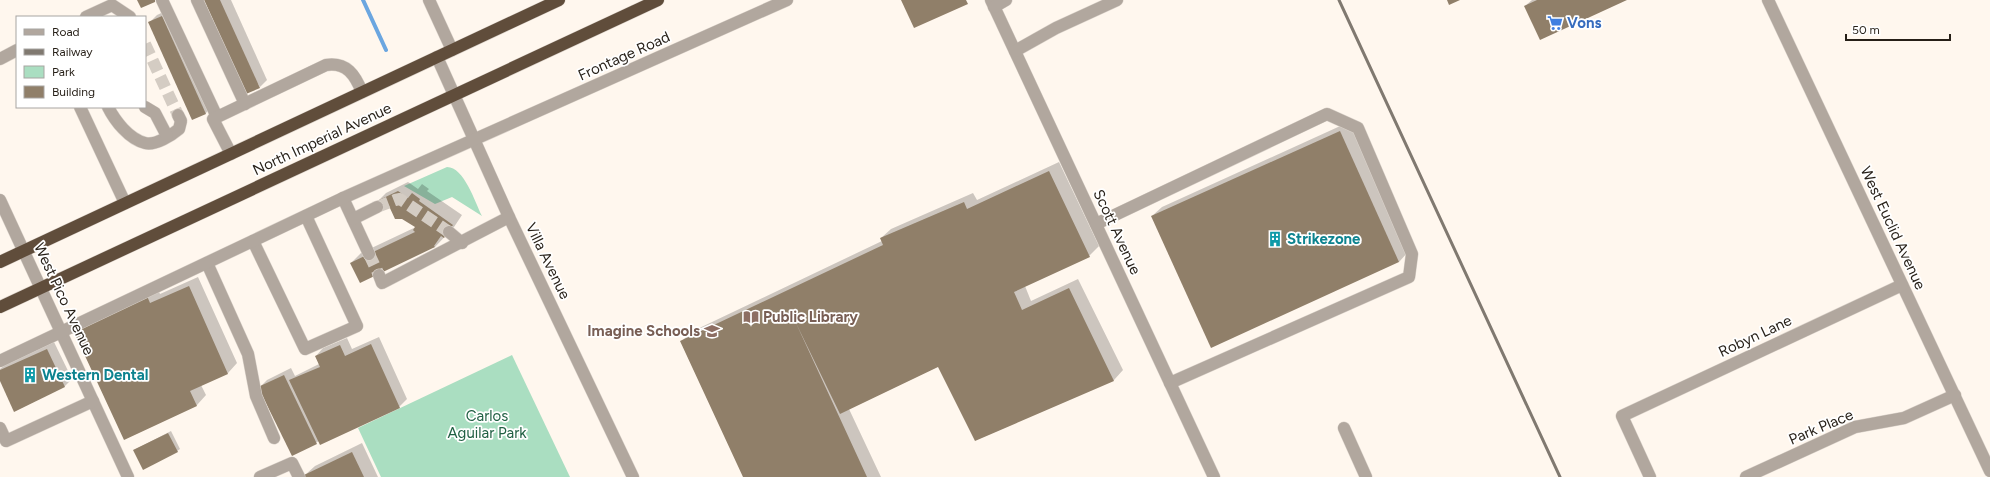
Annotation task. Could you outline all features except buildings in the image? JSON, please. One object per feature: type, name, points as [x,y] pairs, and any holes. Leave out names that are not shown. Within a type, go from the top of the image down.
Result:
[{"type":"highway","name":"North Imperial Avenue","points":[[0,262],[559,0]]},
{"type":"highway","name":"North Imperial Avenue","points":[[0,307],[40,287],[658,0]]},
{"type":"street","points":[[162,0],[217,117]]},
{"type":"street","points":[[197,0],[245,104]]},
{"type":"street","points":[[429,0],[452,50]]},
{"type":"street","name":"Frontage Road","points":[[61,332],[344,198],[787,0]]},
{"type":"street","points":[[993,3],[1006,0]]},
{"type":"street","points":[[1015,51],[1056,28],[1116,0]]},
{"type":"street","name":"West Euclid Avenue","points":[[1768,0],[1990,471]]},
{"type":"street","name":"Scott Avenue","points":[[993,3],[1214,477]]},
{"type":"street","points":[[90,16],[112,5],[128,16]]},
{"type":"street","points":[[0,59],[16,51]]},
{"type":"street","name":"Villa Avenue","points":[[438,57],[473,140],[508,217],[633,477]]},
{"type":"street","points":[[231,154],[213,118],[326,65],[336,64],[349,71],[356,79],[362,92]]},
{"type":"street","points":[[80,108],[125,203]]},
{"type":"street","points":[[108,108],[114,119],[137,140],[146,144],[153,143],[179,129],[181,122],[178,115]]},
{"type":"street","points":[[150,110],[167,136]]},
{"type":"street","points":[[1096,224],[1327,114],[1358,128],[1412,254],[1408,277],[1170,383]]},
{"type":"street","points":[[344,198],[369,254]]},
{"type":"street","name":"West Pico Avenue","points":[[0,200],[128,477]]},
{"type":"street","points":[[353,219],[377,207]]},
{"type":"street","points":[[253,241],[305,349],[357,326],[306,216]]},
{"type":"street","points":[[378,274],[382,283],[462,243],[508,217]]},
{"type":"street","points":[[448,232],[462,243]]},
{"type":"street","points":[[207,263],[248,354],[256,396],[274,438]]},
{"type":"street","name":"Robyn Lane","points":[[1650,477],[1622,416],[1902,285]]},
{"type":"street","points":[[0,361],[61,332]]},
{"type":"street","name":"Park Place","points":[[1746,477],[1855,427],[1904,418],[1954,395]]},
{"type":"street","points":[[0,428],[3,442],[93,401]]},
{"type":"street","points":[[1344,428],[1366,477]]},
{"type":"street","points":[[260,477],[292,463],[299,477]]},
{"type":"green space","points":[[447,167],[459,173],[464,179],[482,216],[452,197],[435,204],[404,186]]},
{"type":"green space","name":"Carlos Aguilar Park","points":[[512,355],[570,477],[381,477],[358,428]]},
{"type":"waterway","points":[[363,0],[386,50]]},
{"type":"tunnel","points":[[146,46],[178,115]]},
{"type":"tunnel","points":[[377,207],[400,199],[449,232]]},
{"type":"tunnel","points":[[369,254],[379,275]]},
{"type":"railway","points":[[1339,0],[1560,477]]},
{"type":"place","name":"Vons","points":[[1555,23]]},
{"type":"place","name":"Strikezone","points":[[1275,239]]},
{"type":"place","name":"Public Library","points":[[751,317]]},
{"type":"place","name":"Imagine Schools","points":[[712,331]]},
{"type":"place","name":"Western Dental","points":[[30,375]]}]
